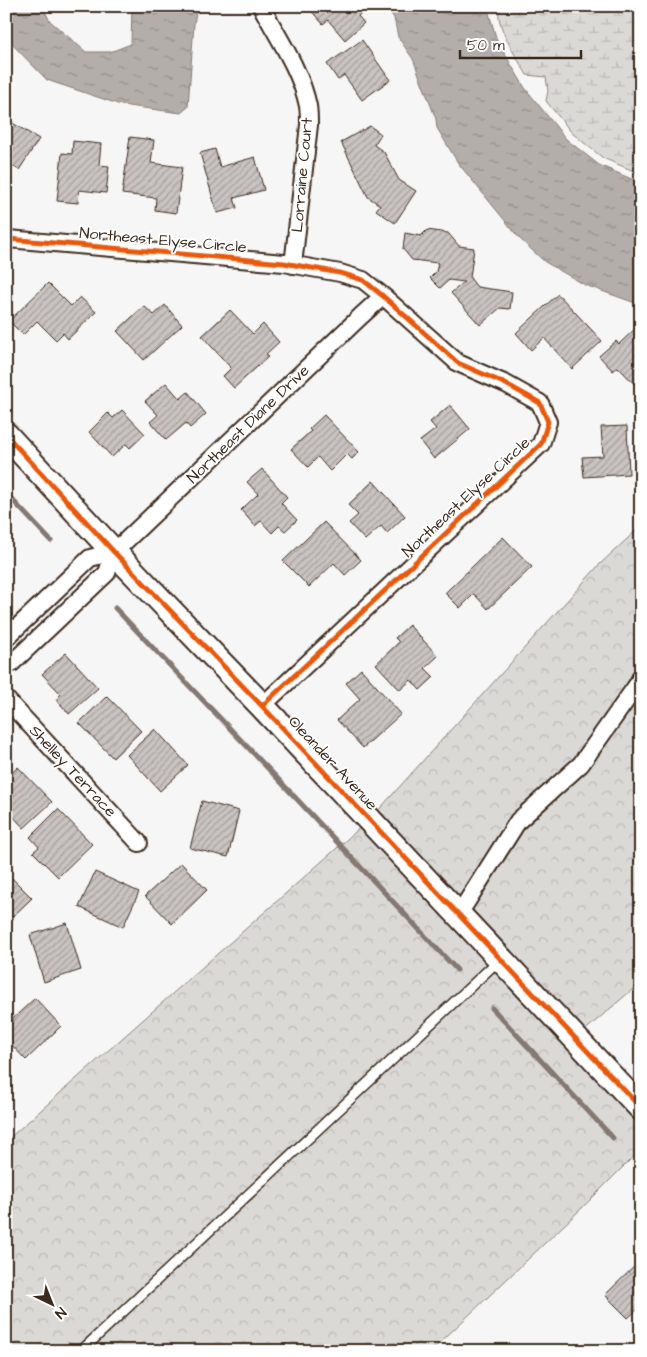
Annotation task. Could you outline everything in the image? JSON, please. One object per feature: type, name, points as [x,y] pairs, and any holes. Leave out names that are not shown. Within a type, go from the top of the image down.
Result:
[{"type":"street","name":"Lorraine Court","points":[[261,6],[292,62],[304,91],[308,107],[310,125],[294,265]]},
{"type":"street","name":"Northeast Elyse Circle","points":[[6,237],[8,239],[284,263],[340,273],[363,280],[384,296],[458,363],[506,384],[540,403],[548,422],[541,444],[262,706]]},
{"type":"street","name":"Northeast Diane Drive","points":[[114,552],[384,296]]},
{"type":"street","name":"Oleander Avenue","points":[[6,435],[114,552],[641,1108]]},
{"type":"street","points":[[6,638],[90,558],[114,552]]},
{"type":"street","points":[[6,665],[12,663],[107,573],[114,552]]},
{"type":"street","points":[[459,914],[518,821],[581,764],[641,677]]},
{"type":"street","name":"Shelley Terrace","points":[[6,699],[139,843]]},
{"type":"lane","points":[[80,1351],[500,958]]},
{"type":"green space","points":[[500,6],[557,6],[566,14],[574,6],[641,6],[641,174],[603,158],[572,133],[546,101],[548,91],[546,77],[527,75],[513,51],[500,22]]},
{"type":"green space","points":[[641,526],[641,658],[629,680],[574,758],[510,816],[457,900],[375,814],[600,564]]},
{"type":"green space","points":[[641,696],[641,982],[582,1033],[470,914],[525,828],[588,770]]},
{"type":"green space","points":[[363,825],[641,1121],[641,1149],[582,1208],[431,1351],[6,1351],[6,1141]]},
{"type":"water","points":[[6,6],[42,6],[50,21],[86,52],[110,52],[131,44],[132,6],[197,6],[188,107],[181,113],[121,105],[47,80],[6,38]]},
{"type":"water","points":[[386,6],[487,6],[497,41],[525,88],[566,139],[599,165],[641,183],[641,305],[585,285],[545,262],[520,239],[458,163],[437,128],[436,119],[413,59],[398,37],[394,18]]},
{"type":"building","points":[[307,6],[369,6],[358,16],[364,23],[345,40],[328,20],[323,24]]},
{"type":"building","points":[[362,40],[390,80],[362,100],[344,75],[338,80],[327,64]]},
{"type":"building","points":[[6,119],[39,139],[19,170],[6,162]]},
{"type":"building","points":[[370,126],[381,134],[374,145],[384,152],[399,180],[416,191],[395,223],[376,210],[380,205],[368,197],[341,142]]},
{"type":"building","points":[[130,137],[154,140],[151,163],[182,167],[176,213],[155,210],[156,198],[122,194]]},
{"type":"building","points":[[73,141],[101,144],[99,165],[109,166],[106,193],[79,190],[78,203],[57,201],[62,153],[72,154]]},
{"type":"building","points":[[215,149],[220,167],[255,157],[264,190],[234,198],[237,208],[217,213],[200,153]]},
{"type":"building","points":[[427,230],[448,233],[459,246],[474,248],[470,278],[477,287],[512,292],[510,309],[500,308],[480,325],[451,293],[464,282],[449,280],[440,288],[430,278],[436,272],[438,263],[412,260],[403,249],[405,233],[421,236]]},
{"type":"building","points":[[48,283],[71,306],[80,297],[96,312],[68,339],[63,333],[56,340],[37,321],[23,335],[9,321]]},
{"type":"building","points":[[558,294],[602,341],[572,369],[544,338],[531,350],[516,333]]},
{"type":"building","points":[[165,305],[182,325],[144,360],[117,331],[144,306],[154,315]]},
{"type":"building","points":[[230,310],[253,334],[263,324],[279,342],[266,354],[269,356],[234,388],[223,376],[231,368],[202,336]]},
{"type":"building","points":[[637,327],[641,331],[641,391],[618,367],[613,371],[599,356],[616,341],[619,344]]},
{"type":"building","points":[[166,383],[180,399],[188,392],[206,414],[190,428],[186,423],[166,440],[150,422],[158,415],[145,401]]},
{"type":"building","points":[[450,405],[470,429],[434,459],[420,441],[436,429],[430,422]]},
{"type":"building","points":[[122,410],[145,434],[130,448],[126,444],[112,457],[89,432],[108,413],[113,418]]},
{"type":"building","points":[[324,415],[359,452],[352,459],[347,454],[330,471],[318,457],[308,467],[291,449],[311,431],[309,429]]},
{"type":"building","points":[[627,426],[629,474],[584,477],[582,457],[603,456],[601,427]]},
{"type":"building","points":[[262,469],[287,497],[281,503],[297,520],[285,531],[279,526],[272,533],[261,521],[255,526],[241,510],[258,494],[247,482]]},
{"type":"building","points":[[373,481],[405,516],[387,533],[381,526],[365,540],[349,523],[358,515],[348,505]]},
{"type":"building","points":[[324,522],[361,560],[345,575],[334,563],[309,587],[283,561]]},
{"type":"building","points":[[503,537],[532,567],[488,609],[474,594],[460,608],[445,593]]},
{"type":"building","points":[[409,625],[438,656],[425,668],[434,677],[420,690],[411,680],[400,690],[376,664],[399,642],[395,638]]},
{"type":"building","points":[[66,653],[98,688],[69,714],[56,699],[61,694],[42,674]]},
{"type":"building","points":[[361,669],[401,714],[363,748],[337,720],[360,699],[346,683]]},
{"type":"building","points":[[107,696],[141,731],[113,758],[79,723]]},
{"type":"building","points":[[155,729],[188,765],[160,791],[127,755]]},
{"type":"building","points":[[18,767],[52,802],[24,828],[6,809],[6,778]]},
{"type":"building","points":[[202,801],[239,811],[228,857],[190,848]]},
{"type":"building","points":[[58,809],[92,844],[58,877],[33,852],[39,847],[30,837]]},
{"type":"building","points":[[181,863],[207,890],[172,924],[145,896]]},
{"type":"building","points":[[6,872],[32,898],[7,922],[6,921]]},
{"type":"building","points":[[95,872],[139,892],[123,927],[79,907]]},
{"type":"building","points":[[67,923],[81,970],[44,982],[30,935]]},
{"type":"building","points":[[35,998],[61,1026],[26,1060],[6,1039],[6,1025]]},
{"type":"building","points":[[641,1260],[641,1306],[628,1318],[605,1295]]},
{"type":"waterway","points":[[6,493],[51,541]]},
{"type":"waterway","points":[[115,608],[457,970]]},
{"type":"waterway","points":[[492,1008],[613,1138]]},
{"type":"cycle path","points":[[6,237],[8,239],[284,263],[340,273],[363,280],[458,363],[506,384],[540,403],[548,422],[541,444],[262,706]]},
{"type":"cycle path","points":[[6,435],[114,552],[641,1108]]}]
